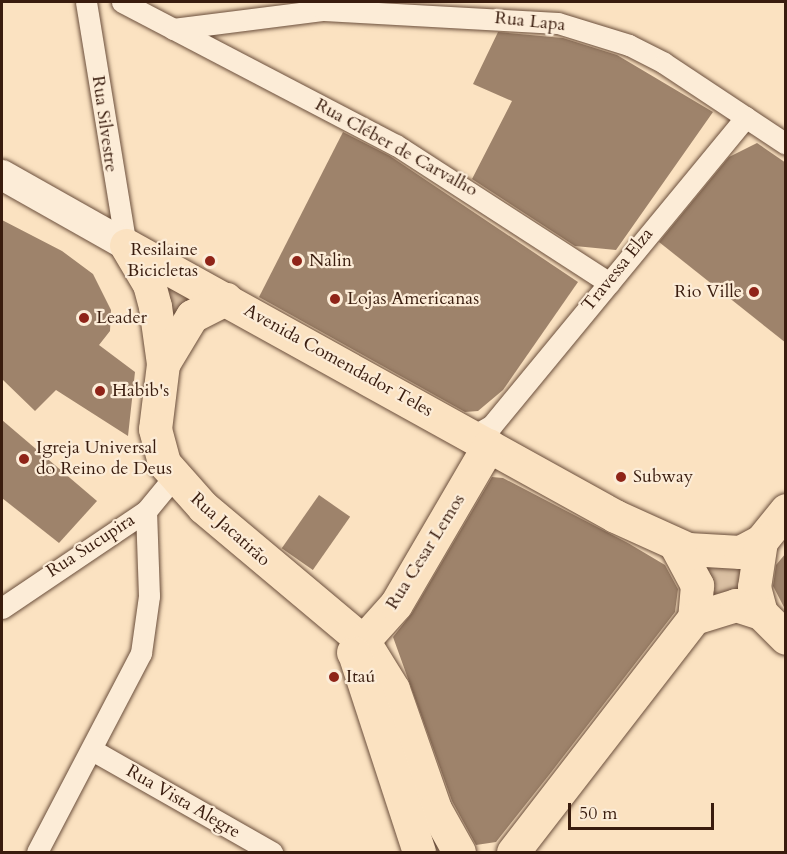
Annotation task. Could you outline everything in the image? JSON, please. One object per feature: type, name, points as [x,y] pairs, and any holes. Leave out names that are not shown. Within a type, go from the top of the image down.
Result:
[{"type":"main road","name":"Avenida Comendador Teles","points":[[2,175],[226,299],[485,435],[675,544],[728,555],[761,541]]},
{"type":"main road","name":"Rua Jacatirão","points":[[126,245],[149,284],[163,364],[155,429],[161,456],[174,477],[350,638],[393,689],[452,843]]},
{"type":"main road","points":[[163,364],[192,316],[226,299]]},
{"type":"main road","name":"Rua Cesar Lemos","points":[[350,638],[386,590],[485,435]]},
{"type":"main road","points":[[786,510],[761,541],[754,587],[761,613],[786,638]]},
{"type":"main road","points":[[675,544],[697,585],[694,618]]},
{"type":"main road","points":[[513,852],[694,618],[727,605],[761,613]]},
{"type":"main road","name":"Rua Jacatirão","points":[[350,638],[419,851]]},
{"type":"main road","points":[[419,851],[452,843]]},
{"type":"street","name":"Rua Silvestre","points":[[86,2],[126,245]]},
{"type":"street","name":"Rua Cléber de Carvalho","points":[[122,2],[396,145],[609,282]]},
{"type":"street","name":"Rua Lapa","points":[[173,29],[324,10],[558,23],[629,45],[786,144]]},
{"type":"street","name":"Travessa Elza","points":[[485,435],[746,117]]},
{"type":"street","name":"Rua Sucupira","points":[[2,608],[146,511],[174,477]]},
{"type":"street","points":[[37,852],[94,751],[145,634],[146,511]]},
{"type":"street","name":"Rua Vista Alegre","points":[[94,751],[272,852]]},
{"type":"shaded area","points":[[151,273],[203,300],[174,326]]},
{"type":"shaded area","points":[[747,552],[747,588],[710,595],[705,564]]},
{"type":"building","points":[[498,32],[563,38],[617,55],[713,112],[616,250],[575,246],[472,179],[512,101],[473,84]]},
{"type":"building","points":[[343,132],[390,156],[578,282],[503,390],[478,411],[465,412],[259,297]]},
{"type":"building","name":"Rio Ville","points":[[757,143],[786,163],[786,343],[659,242],[729,157]]},
{"type":"building","points":[[2,220],[62,251],[93,274],[111,310],[110,331],[99,345],[135,372],[128,436],[56,390],[35,411],[2,379]]},
{"type":"building","name":"Igreja Universal do Reino de Deus","points":[[2,420],[97,501],[59,543],[2,498]]},
{"type":"building","points":[[492,477],[503,478],[628,543],[665,565],[678,589],[675,612],[549,775],[496,842],[476,845],[452,801],[393,637],[412,613]]},
{"type":"building","points":[[319,495],[350,517],[313,570],[282,548]]},
{"type":"building","points":[[786,553],[786,611],[773,586],[776,565]]},
{"type":"place","name":"Resilaine Bicicletas","points":[[210,261]]},
{"type":"place","name":"Nalin","points":[[297,261]]},
{"type":"place","name":"Rio Ville","points":[[754,292]]},
{"type":"place","name":"Lojas Americanas","points":[[335,299]]},
{"type":"place","name":"Leader","points":[[84,318]]},
{"type":"place","name":"Habib's","points":[[100,391]]},
{"type":"place","name":"Igreja Universal do Reino de Deus","points":[[24,459]]},
{"type":"place","name":"Subway","points":[[621,477]]},
{"type":"place","name":"Itaú","points":[[334,677]]}]
